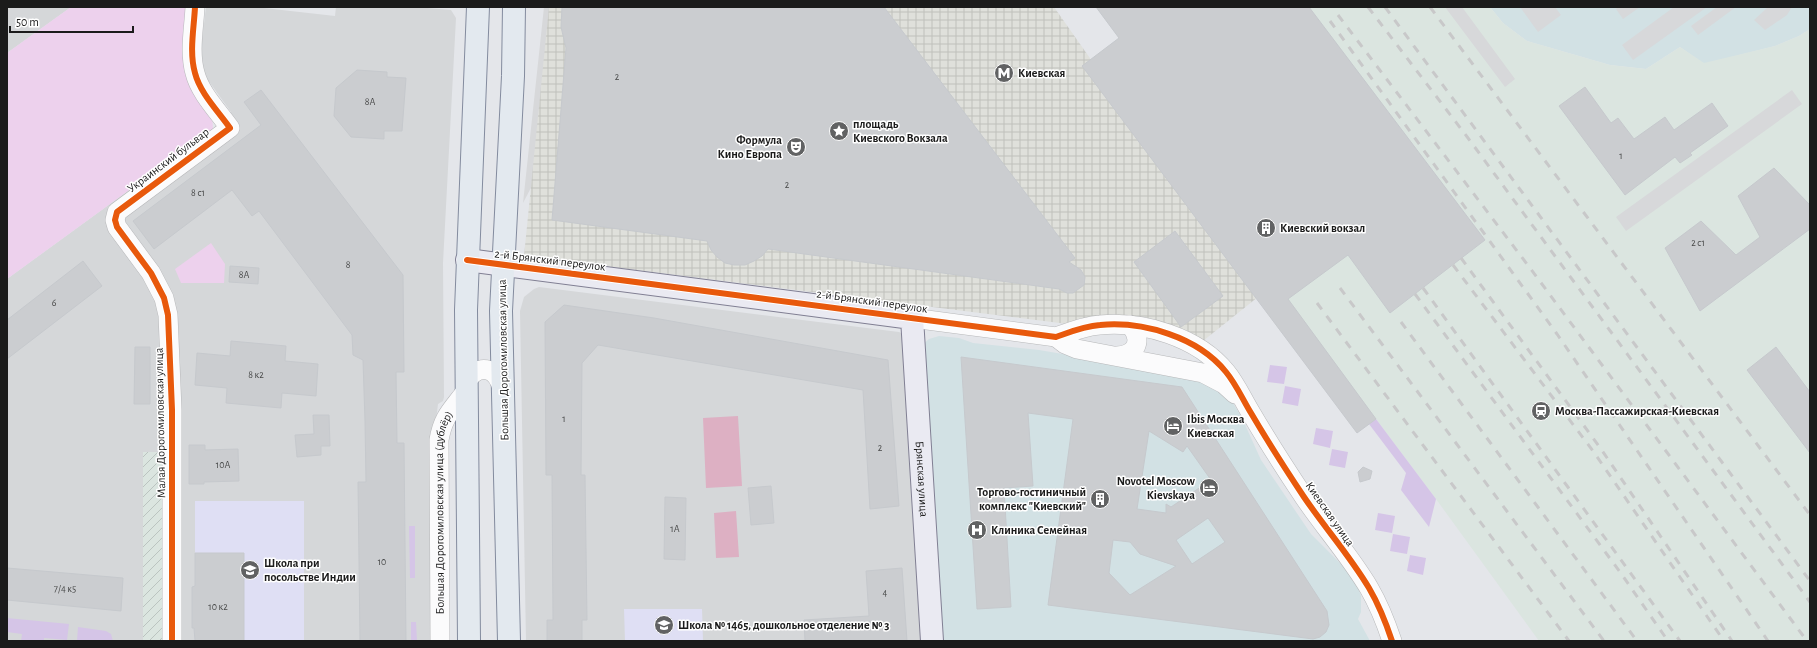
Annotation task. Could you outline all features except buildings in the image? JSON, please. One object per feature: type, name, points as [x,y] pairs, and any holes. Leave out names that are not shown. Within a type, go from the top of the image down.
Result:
[{"type":"main road","points":[[469,641],[466,387],[467,260],[478,7]]},
{"type":"main road","name":"Большая Дорогомиловская улица","points":[[509,641],[502,388],[502,264],[513,76],[514,7]]},
{"type":"street","name":"Украинский бульвар","points":[[115,220],[117,212],[230,128],[200,86],[195,74],[192,48],[195,7]]},
{"type":"street","points":[[513,76],[524,7]]},
{"type":"street","name":"Малая Дорогомиловская улица","points":[[115,220],[117,227],[151,273],[164,298],[168,315],[172,410],[172,641]]},
{"type":"street","name":"2-й Брянский переулок","points":[[467,260],[1056,337],[1074,330],[1099,325],[1130,325],[1159,331],[1188,342],[1204,352],[1226,372],[1244,401]]},
{"type":"street","name":"Брянская улица","points":[[912,318],[932,641]]},
{"type":"street","points":[[1117,356],[1125,356],[1132,352],[1136,346],[1138,338],[1130,325]]},
{"type":"street","name":"2-й Брянский переулок","points":[[1056,337],[1065,344],[1077,349],[1117,356],[1159,366],[1203,373],[1224,384],[1244,401]]},
{"type":"street","name":"Большая Дорогомиловская улица (дублёр)","points":[[440,641],[438,440],[441,426],[447,414],[466,387],[471,375],[476,371],[483,369],[496,374],[500,380],[502,388]]},
{"type":"street","name":"Киевская улица","points":[[1244,401],[1278,459],[1369,589],[1389,633]]},
{"type":"shaded area","points":[[7,7],[71,7],[7,53]]},
{"type":"shaded area","points":[[71,7],[188,7],[212,115],[213,129],[7,279],[7,53]]},
{"type":"shaded area","points":[[206,7],[255,7],[335,16],[336,7],[415,7],[451,10],[456,18],[443,263],[444,397],[443,401],[438,404],[434,436],[436,641],[7,641],[7,279],[213,129],[231,112],[205,76],[200,56]]},
{"type":"shaded area","points":[[544,7],[555,7],[534,182],[523,203]]},
{"type":"shaded area","name":"площадь Киевского Вокзала","points":[[549,7],[1054,7],[1258,297],[1203,341],[524,256]]},
{"type":"shaded area","points":[[1096,7],[1490,7],[1503,23],[1527,41],[1610,65],[1646,69],[1680,47],[1704,63],[1775,46],[1799,36],[1810,29],[1810,641],[1539,641],[1376,419],[1082,66],[1119,38]]},
{"type":"shaded area","points":[[1445,7],[1462,7],[1515,79],[1505,87]]},
{"type":"shaded area","points":[[1490,7],[1810,7],[1810,29],[1799,36],[1775,46],[1704,64],[1680,47],[1646,69],[1610,65],[1527,41],[1503,23]]},
{"type":"shaded area","points":[[1520,7],[1555,7],[1561,15],[1538,32]]},
{"type":"shaded area","points":[[1618,7],[1640,7],[1623,19],[1616,9]]},
{"type":"shaded area","points":[[1674,7],[1707,7],[1633,60],[1622,45]]},
{"type":"shaded area","points":[[1717,7],[1736,7],[1698,35],[1691,26]]},
{"type":"shaded area","points":[[1768,7],[1792,7],[1787,15],[1765,30],[1754,20]]},
{"type":"shaded area","points":[[1792,90],[1802,104],[1626,231],[1616,217]]},
{"type":"shaded area","points":[[211,243],[225,264],[224,283],[181,283],[175,269]]},
{"type":"shaded area","points":[[539,287],[899,332],[903,334],[927,641],[526,641],[520,311],[524,297]]},
{"type":"shaded area","points":[[939,336],[959,338],[973,343],[1039,350],[1202,379],[1227,393],[1242,418],[1261,460],[1311,534],[1347,570],[1356,582],[1361,596],[1361,612],[1358,619],[1370,641],[938,641],[922,345],[929,339]]},
{"type":"shaded area","points":[[1270,365],[1287,367],[1284,384],[1267,382]]},
{"type":"shaded area","points":[[1285,386],[1301,389],[1298,406],[1282,403]]},
{"type":"shaded area","points":[[738,416],[742,486],[706,488],[703,418]]},
{"type":"shaded area","points":[[1376,419],[1436,499],[1429,527],[1401,490],[1406,473],[1369,424]]},
{"type":"shaded area","points":[[1316,428],[1333,431],[1330,448],[1313,444]]},
{"type":"shaded area","points":[[1332,449],[1348,452],[1345,468],[1329,465]]},
{"type":"shaded area","points":[[143,452],[162,452],[163,641],[143,641]]},
{"type":"shaded area","name":"Школа при посольстве Индии","points":[[195,501],[304,501],[304,641],[195,641],[194,628],[192,628],[192,587],[195,586]]},
{"type":"shaded area","points":[[736,511],[739,557],[716,558],[714,513]]},
{"type":"shaded area","points":[[1378,513],[1395,516],[1392,533],[1375,530]]},
{"type":"shaded area","points":[[409,526],[415,526],[415,578],[410,578]]},
{"type":"shaded area","points":[[1393,534],[1410,537],[1407,554],[1390,551]]},
{"type":"shaded area","points":[[1410,555],[1426,558],[1423,575],[1407,571]]},
{"type":"shaded area","name":"Школа № 1465, дошкольное отделение № 3","points":[[624,609],[702,609],[703,641],[625,641]]},
{"type":"shaded area","points":[[7,618],[69,624],[67,640],[44,638],[44,641],[21,641],[22,634],[7,632]]},
{"type":"shaded area","points":[[411,622],[416,622],[417,641],[411,641]]},
{"type":"shaded area","points":[[78,627],[106,631],[111,634],[113,641],[77,641]]},
{"type":"railway","points":[[1368,7],[1468,138],[1810,602]]},
{"type":"railway","points":[[1385,7],[1810,581]]},
{"type":"railway","points":[[1430,7],[1810,515]]},
{"type":"railway","points":[[1338,15],[1530,268],[1807,641]]},
{"type":"railway","points":[[1330,21],[1557,334],[1768,641]]},
{"type":"railway","points":[[1461,258],[1601,449],[1732,641]]},
{"type":"railway","points":[[1453,265],[1593,451],[1724,641]]},
{"type":"railway","points":[[1340,288],[1604,641]]},
{"type":"railway","points":[[1423,288],[1680,641]]},
{"type":"railway","points":[[1415,294],[1620,572],[1668,641]]},
{"type":"railway","points":[[1317,303],[1569,641]]},
{"type":"railway","points":[[1401,322],[1637,641]]},
{"type":"cycle path","points":[[172,641],[172,410],[168,315],[164,298],[151,273],[117,227],[115,220],[117,212],[230,128],[205,95],[197,80],[192,57],[195,7]]},
{"type":"cycle path","points":[[467,260],[1056,337],[1088,327],[1117,324],[1151,329],[1169,334],[1201,349],[1230,377],[1297,487],[1369,588],[1382,614],[1392,641]]},
{"type":"place","name":"Киевская","points":[[1004,73]]},
{"type":"place","name":"площадь Киевского Вокзала","points":[[839,131]]},
{"type":"place","name":"Формула Кино Европа","points":[[796,147]]},
{"type":"place","name":"Киевский вокзал","points":[[1266,228]]},
{"type":"place","name":"Москва-Пассажирская-Киевская","points":[[1541,411]]},
{"type":"place","name":"Ibis Москва Киевская","points":[[1173,426]]},
{"type":"place","name":"Novotel Moscow Kievskaya","points":[[1209,488]]},
{"type":"place","name":"Торгово-гостиничный комплекс \"Киевский\"","points":[[1100,499]]},
{"type":"place","name":"Клиника Семейная","points":[[977,530]]},
{"type":"place","name":"Школа при посольстве Индии","points":[[250,570]]},
{"type":"place","name":"Школа № 1465, дошкольное отделение № 3","points":[[664,625]]}]
